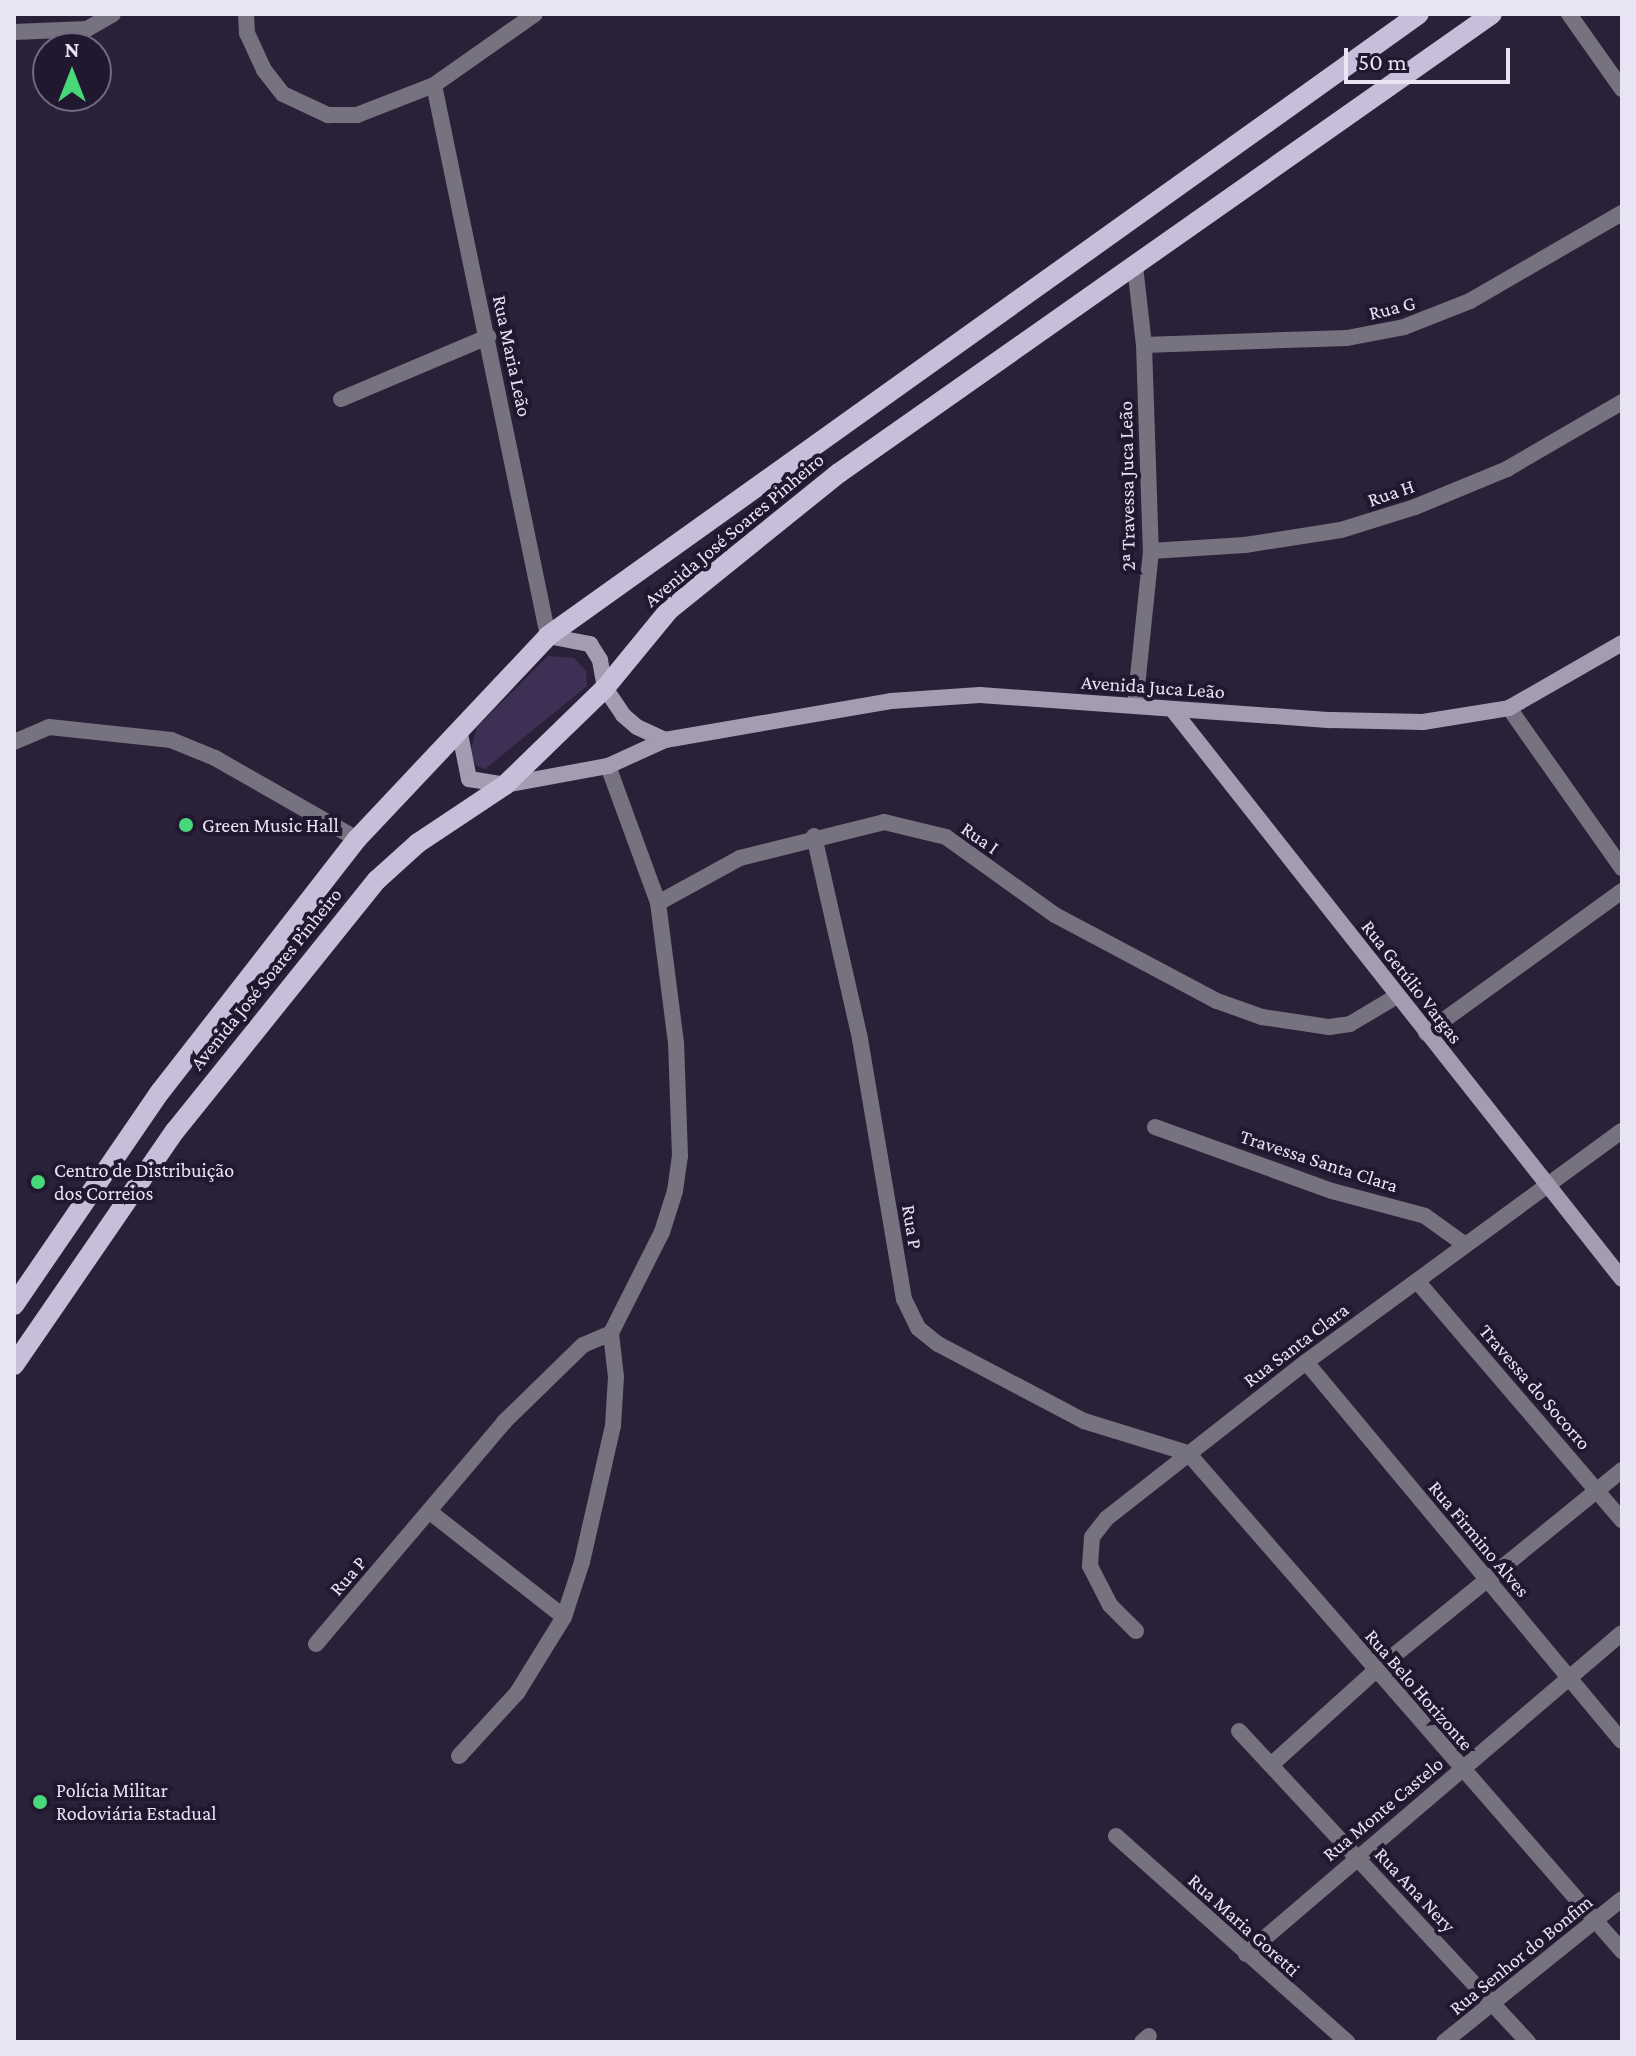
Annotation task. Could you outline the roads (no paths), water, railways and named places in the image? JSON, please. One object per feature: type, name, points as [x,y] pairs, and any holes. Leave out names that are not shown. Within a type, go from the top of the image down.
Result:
[{"type":"main road","name":"Avenida José Soares Pinheiro","points":[[14,1305],[160,1092],[357,839],[548,636],[1419,14]]},
{"type":"main road","name":"Avenida José Soares Pinheiro","points":[[14,1365],[175,1131],[377,880],[418,843],[505,785],[605,688],[669,610],[839,473],[1492,14]]},
{"type":"main road","points":[[548,636],[590,644],[600,660],[605,688],[637,727],[665,740]]},
{"type":"main road","name":"Avenida Juca Leão","points":[[505,785],[608,766],[665,740],[891,701],[980,695],[1423,722],[1509,708],[1622,643]]},
{"type":"main road","name":"Rua Getúlio Vargas","points":[[1172,709],[1622,1279]]},
{"type":"main road","points":[[459,729],[469,779],[505,785]]},
{"type":"street","points":[[14,32],[87,29],[113,14]]},
{"type":"street","points":[[246,14],[247,33],[258,58],[283,94],[328,115],[357,115],[434,85],[535,14]]},
{"type":"street","points":[[1569,14],[1622,89]]},
{"type":"street","name":"Rua Maria Leão","points":[[434,85],[548,636]]},
{"type":"street","name":"Rua G","points":[[1144,345],[1347,338],[1404,327],[1470,301],[1622,213]]},
{"type":"street","name":"2ª Travessa Juca Leão","points":[[1135,266],[1144,345],[1151,551],[1135,705]]},
{"type":"street","points":[[341,399],[488,337]]},
{"type":"street","name":"Rua H","points":[[1151,551],[1245,545],[1341,530],[1415,507],[1507,469],[1622,402]]},
{"type":"street","points":[[1509,708],[1622,868]]},
{"type":"street","points":[[14,742],[49,727],[171,740],[215,758],[357,839]]},
{"type":"street","points":[[459,1756],[517,1693],[564,1617],[582,1562],[613,1426],[616,1377],[611,1333],[662,1232],[680,1156],[676,1043],[658,903],[608,766]]},
{"type":"street","name":"Rua I","points":[[658,903],[740,858],[814,836],[884,822],[946,837],[1055,915],[1217,1001],[1262,1017],[1329,1027],[1350,1024],[1397,996]]},
{"type":"street","name":"Rua P","points":[[814,836],[860,1039],[904,1299],[918,1328],[938,1344],[1084,1421],[1188,1453]]},
{"type":"street","points":[[1426,1033],[1622,891]]},
{"type":"street","name":"Travessa Santa Clara","points":[[1155,1127],[1332,1191],[1425,1216],[1464,1244]]},
{"type":"street","name":"Rua Santa Clara","points":[[1136,1631],[1098,1587],[1090,1566],[1092,1537],[1137,1491],[1464,1244],[1622,1131]]},
{"type":"street","name":"Travessa do Socorro","points":[[1417,1281],[1622,1520]]},
{"type":"street","name":"Rua P","points":[[316,1644],[504,1422],[583,1345],[611,1333]]},
{"type":"street","name":"Rua Firmino Alves","points":[[1306,1362],[1622,1741]]},
{"type":"street","name":"Rua Belo Horizonte","points":[[1188,1453],[1622,1951]]},
{"type":"street","points":[[1271,1765],[1376,1670],[1622,1470]]},
{"type":"street","points":[[430,1512],[564,1617]]},
{"type":"street","name":"Rua Monte Castelo","points":[[1246,1954],[1622,1633]]},
{"type":"street","name":"Rua Ana Nery","points":[[1239,1731],[1528,2042]]},
{"type":"street","name":"Rua Maria Goretti","points":[[1116,1836],[1347,2042]]},
{"type":"street","name":"Rua Senhor do Bonfim","points":[[1444,2042],[1622,1899]]},
{"type":"place","name":"Green Music Hall","points":[[186,825]]},
{"type":"place","name":"Centro de Distribuição dos Correios","points":[[38,1182]]},
{"type":"place","name":"Polícia Militar Rodoviária Estadual","points":[[40,1802]]}]
